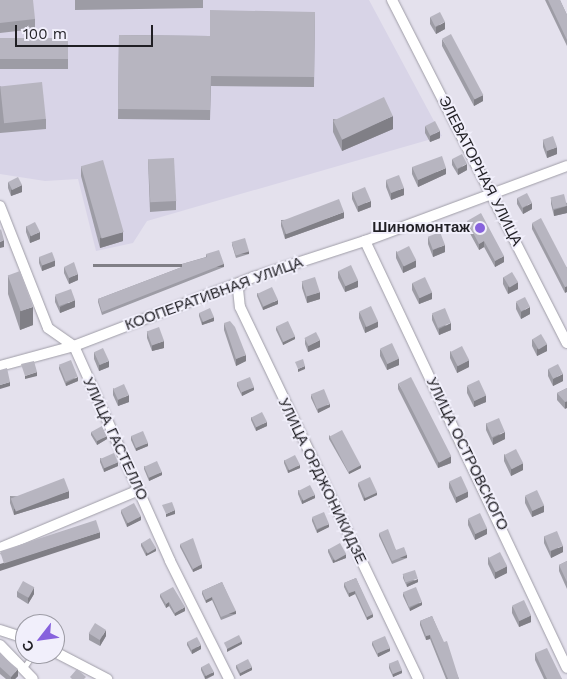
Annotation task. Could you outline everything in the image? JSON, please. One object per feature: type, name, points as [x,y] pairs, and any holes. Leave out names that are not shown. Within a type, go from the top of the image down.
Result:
[{"type":"street","name":"ЭЛЕВАТОРНАЯ УЛИЦА","points":[[392,0],[567,343]]},
{"type":"street","name":"КООПЕРАТИВНАЯ УЛИЦА","points":[[0,366],[74,346],[244,282],[365,241],[491,192],[567,166]]},
{"type":"street","points":[[0,206],[48,328],[74,346]]},
{"type":"street","name":"УЛИЦА ОСТРОВСКОГО","points":[[365,241],[567,668]]},
{"type":"street","name":"УЛИЦА ОРДЖОНИКИДЗЕ","points":[[244,282],[238,289],[240,307],[418,679]]},
{"type":"street","name":"УЛИЦА ГАСТЕЛЛО","points":[[74,346],[170,561],[229,679]]},
{"type":"street","points":[[0,548],[139,490]]},
{"type":"street","points":[[0,630],[15,635]]},
{"type":"street","points":[[0,644],[34,679]]},
{"type":"street","points":[[65,657],[106,679]]},
{"type":"lane","points":[[23,669],[26,664]]},
{"type":"shaded area","points":[[0,0],[369,0],[442,136],[147,221],[133,243],[96,251],[78,179],[45,181],[0,174]]},
{"type":"building","points":[[0,0],[33,0],[35,19],[0,23]]},
{"type":"building","points":[[548,0],[560,0],[567,15],[567,40]]},
{"type":"building","points":[[210,10],[315,12],[314,77],[211,76],[210,110],[118,109],[119,35],[210,36]]},
{"type":"building","points":[[440,12],[445,22],[435,27],[430,17]]},
{"type":"building","points":[[451,34],[483,95],[475,100],[442,39]]},
{"type":"building","points":[[0,38],[68,38],[68,59],[0,59]]},
{"type":"building","points":[[42,82],[46,119],[4,123],[0,86]]},
{"type":"building","points":[[384,97],[393,116],[342,140],[333,121]]},
{"type":"building","points":[[435,121],[440,131],[430,136],[425,126]]},
{"type":"building","points":[[553,136],[557,147],[547,151],[543,140]]},
{"type":"building","points":[[462,154],[467,164],[457,169],[452,159]]},
{"type":"building","points":[[442,156],[446,168],[418,180],[412,167]]},
{"type":"building","points":[[174,158],[176,201],[150,202],[148,159]]},
{"type":"building","points":[[103,160],[124,232],[102,238],[81,166]]},
{"type":"building","points":[[399,175],[404,188],[391,193],[386,180]]},
{"type":"building","points":[[18,177],[22,185],[12,190],[8,182]]},
{"type":"building","points":[[365,187],[371,201],[358,206],[352,192]]},
{"type":"building","points":[[527,193],[532,203],[522,208],[517,198]]},
{"type":"building","points":[[564,194],[567,206],[553,209],[550,197]]},
{"type":"building","points":[[339,199],[344,212],[286,234],[281,221]]},
{"type":"building","points":[[481,213],[504,256],[495,261],[484,241],[479,244],[467,221]]},
{"type":"building","points":[[541,218],[567,268],[567,286],[565,287],[532,223]]},
{"type":"building","points":[[35,222],[40,232],[31,236],[26,227]]},
{"type":"building","points":[[0,230],[4,240],[0,242]]},
{"type":"building","points":[[440,232],[445,245],[433,250],[428,237]]},
{"type":"building","points":[[245,238],[249,251],[236,255],[232,242]]},
{"type":"building","points":[[409,246],[416,260],[404,267],[397,252]]},
{"type":"building","points":[[219,250],[224,264],[102,312],[98,299],[182,267],[182,264],[207,257],[206,254]]},
{"type":"building","points":[[52,252],[55,260],[42,265],[39,257]]},
{"type":"building","points":[[74,262],[78,274],[69,278],[64,267]]},
{"type":"building","points":[[351,265],[358,280],[345,286],[338,271]]},
{"type":"building","points":[[20,271],[33,307],[21,311],[8,275]]},
{"type":"building","points":[[512,272],[518,282],[510,287],[503,277]]},
{"type":"building","points":[[315,277],[320,292],[307,297],[302,281]]},
{"type":"building","points":[[425,277],[432,292],[419,298],[412,283]]},
{"type":"building","points":[[272,287],[278,300],[263,306],[257,294]]},
{"type":"building","points":[[71,289],[75,300],[59,306],[55,295]]},
{"type":"building","points":[[525,297],[530,307],[521,311],[516,302]]},
{"type":"building","points":[[371,306],[378,321],[366,327],[359,311]]},
{"type":"building","points":[[210,308],[214,317],[203,322],[199,313]]},
{"type":"building","points":[[445,308],[451,323],[438,328],[432,313]]},
{"type":"building","points":[[230,321],[235,327],[246,355],[236,359],[224,323]]},
{"type":"building","points":[[288,321],[295,336],[283,342],[276,326]]},
{"type":"building","points":[[159,327],[164,341],[152,346],[147,331]]},
{"type":"building","points":[[316,332],[320,340],[309,346],[304,338]]},
{"type":"building","points":[[541,334],[547,344],[539,349],[532,339]]},
{"type":"building","points":[[392,343],[399,358],[387,364],[380,348]]},
{"type":"building","points":[[462,346],[469,360],[458,366],[450,352]]},
{"type":"building","points":[[103,348],[109,361],[100,365],[94,352]]},
{"type":"building","points":[[303,359],[305,366],[298,369],[295,362]]},
{"type":"building","points":[[71,360],[78,377],[66,382],[59,365]]},
{"type":"building","points":[[34,361],[37,372],[25,376],[21,364]]},
{"type":"building","points":[[558,364],[563,374],[553,379],[548,369]]},
{"type":"building","points":[[7,368],[10,382],[0,385],[0,370]]},
{"type":"building","points":[[250,377],[254,387],[241,392],[237,382]]},
{"type":"building","points":[[411,377],[451,456],[439,463],[399,383]]},
{"type":"building","points":[[479,380],[486,395],[474,401],[467,385]]},
{"type":"building","points":[[124,384],[129,395],[118,400],[113,389]]},
{"type":"building","points":[[567,388],[567,401],[565,402],[557,393]]},
{"type":"building","points":[[324,389],[330,404],[317,409],[311,394]]},
{"type":"building","points":[[262,412],[267,422],[256,427],[251,417]]},
{"type":"building","points":[[499,418],[505,432],[492,437],[486,423]]},
{"type":"building","points":[[102,426],[107,436],[97,441],[91,432]]},
{"type":"building","points":[[342,430],[361,465],[348,472],[330,437]]},
{"type":"building","points":[[143,431],[148,443],[136,448],[131,436]]},
{"type":"building","points":[[516,449],[523,463],[512,469],[504,455]]},
{"type":"building","points":[[114,453],[118,462],[104,468],[100,459]]},
{"type":"building","points":[[295,455],[300,465],[289,470],[284,460]]},
{"type":"building","points":[[157,461],[162,472],[149,478],[144,467]]},
{"type":"building","points":[[461,476],[468,491],[456,497],[449,481]]},
{"type":"building","points":[[370,477],[377,492],[365,498],[358,482]]},
{"type":"building","points":[[64,478],[69,491],[16,511],[11,498]]},
{"type":"building","points":[[310,485],[315,495],[303,501],[298,491]]},
{"type":"building","points":[[537,490],[544,505],[532,511],[525,495]]},
{"type":"building","points":[[172,502],[175,510],[166,514],[162,505]]},
{"type":"building","points":[[134,503],[141,516],[128,523],[121,510]]},
{"type":"building","points":[[324,512],[329,524],[317,529],[312,517]]},
{"type":"building","points":[[480,513],[487,528],[475,534],[468,518]]},
{"type":"building","points":[[96,520],[100,532],[4,564],[0,551]]},
{"type":"building","points":[[388,529],[396,550],[404,547],[407,555],[392,561],[379,533]]},
{"type":"building","points":[[557,531],[563,546],[550,551],[544,536]]},
{"type":"building","points":[[150,538],[156,548],[148,553],[141,543]]},
{"type":"building","points":[[193,538],[202,564],[193,569],[180,544]]},
{"type":"building","points":[[340,543],[346,554],[335,561],[329,549]]},
{"type":"building","points":[[500,552],[507,566],[496,572],[488,558]]},
{"type":"building","points":[[567,561],[567,582],[559,565]]},
{"type":"building","points":[[415,570],[418,579],[405,583],[403,574]]},
{"type":"building","points":[[356,578],[373,614],[367,617],[355,591],[349,593],[344,583]]},
{"type":"building","points":[[23,581],[34,587],[29,598],[17,591]]},
{"type":"building","points":[[222,582],[236,611],[221,617],[212,597],[206,600],[202,591]]},
{"type":"building","points":[[173,587],[185,607],[175,613],[169,602],[166,604],[160,594]]},
{"type":"building","points":[[416,587],[422,602],[409,607],[403,592]]},
{"type":"building","points":[[524,600],[531,615],[519,621],[512,605]]},
{"type":"building","points":[[432,616],[444,642],[447,641],[459,679],[448,679],[430,635],[426,636],[420,621]]},
{"type":"building","points":[[95,623],[106,630],[100,640],[89,633]]},
{"type":"building","points":[[239,635],[242,641],[227,649],[224,643]]},
{"type":"building","points":[[385,636],[390,648],[377,653],[372,641]]},
{"type":"building","points":[[197,637],[201,645],[191,650],[187,642]]},
{"type":"building","points":[[547,648],[562,679],[547,679],[535,653]]},
{"type":"building","points":[[0,654],[18,669],[11,677],[0,667]]},
{"type":"building","points":[[248,659],[252,667],[241,673],[236,665]]},
{"type":"building","points":[[398,660],[402,670],[393,674],[389,664]]},
{"type":"building","points":[[209,663],[214,672],[206,676],[201,667]]},
{"type":"building","points":[[77,669],[86,677],[84,679],[72,679],[70,677]]},
{"type":"place","name":"Шиномонтаж","points":[[480,228]]}]
